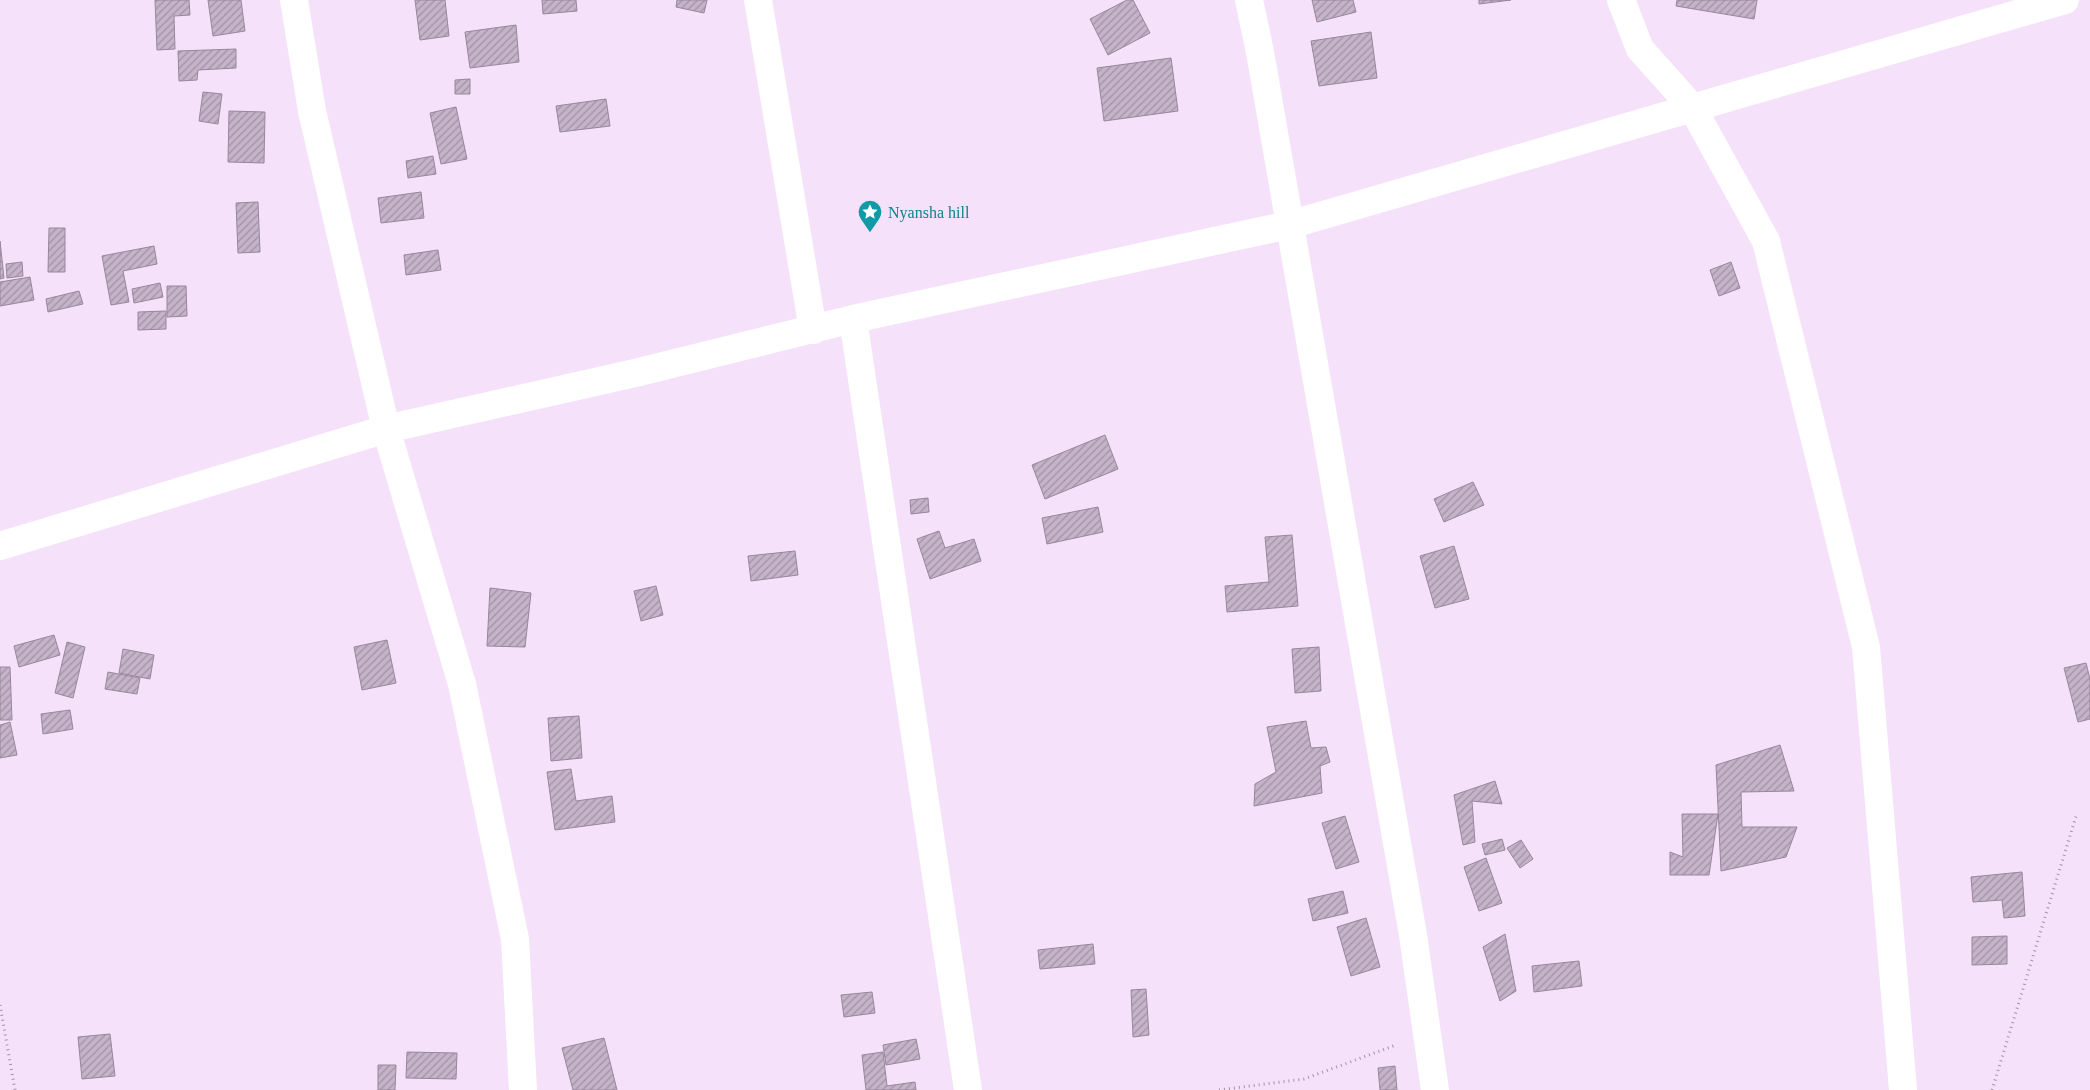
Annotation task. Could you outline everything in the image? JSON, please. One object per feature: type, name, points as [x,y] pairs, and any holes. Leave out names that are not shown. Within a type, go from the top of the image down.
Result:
[{"type":"main road","points":[[294,0],[312,111],[386,429],[462,684],[515,940],[524,1090]]},
{"type":"main road","points":[[758,0],[813,330]]},
{"type":"main road","points":[[1248,0],[1260,52],[1414,935],[1435,1090]]},
{"type":"main road","points":[[1621,0],[1640,49],[1692,107],[1766,241],[1866,647],[1903,1090]]},
{"type":"main road","points":[[0,546],[386,429],[853,320],[1289,225],[2065,0]]},
{"type":"main road","points":[[853,320],[968,1090]]},
{"type":"path","points":[[1992,1090],[2076,813]]},
{"type":"path","points":[[0,1004],[15,1090]]},
{"type":"path","points":[[1219,1090],[1304,1079],[1427,1033]]},
{"type":"building","points":[[155,0],[189,0],[190,15],[174,16],[175,49],[157,50]]},
{"type":"building","points":[[208,0],[241,0],[245,31],[213,36]]},
{"type":"building","points":[[415,0],[445,0],[449,36],[420,40]]},
{"type":"building","points":[[542,0],[576,0],[577,11],[543,14]]},
{"type":"building","points":[[677,0],[707,0],[704,13],[676,7]]},
{"type":"building","points":[[1127,0],[1133,0],[1150,33],[1108,55],[1090,19]]},
{"type":"building","points":[[1312,0],[1353,0],[1356,12],[1317,22]]},
{"type":"building","points":[[1479,0],[1511,0],[1479,4]]},
{"type":"building","points":[[1677,0],[1757,0],[1754,19],[1676,6]]},
{"type":"building","points":[[516,25],[519,62],[470,68],[465,32]]},
{"type":"building","points":[[1371,32],[1377,78],[1319,86],[1311,41]]},
{"type":"building","points":[[236,49],[236,68],[198,70],[197,80],[179,81],[178,51]]},
{"type":"building","points":[[1171,58],[1178,111],[1104,121],[1097,68]]},
{"type":"building","points":[[470,79],[470,94],[455,94],[455,80]]},
{"type":"building","points":[[203,92],[222,94],[218,124],[199,121]]},
{"type":"building","points":[[606,99],[610,126],[560,132],[556,106]]},
{"type":"building","points":[[456,107],[467,159],[441,164],[430,113]]},
{"type":"building","points":[[229,111],[265,112],[264,163],[228,162]]},
{"type":"building","points":[[433,156],[436,174],[408,178],[406,161]]},
{"type":"building","points":[[421,192],[424,218],[381,223],[378,198]]},
{"type":"building","points":[[258,202],[260,252],[238,253],[236,203]]},
{"type":"building","points":[[49,228],[65,228],[65,272],[48,272]]},
{"type":"building","points":[[0,241],[4,278],[0,279]]},
{"type":"building","points":[[154,246],[157,264],[123,271],[129,302],[111,305],[102,256]]},
{"type":"building","points":[[438,250],[441,270],[406,275],[404,255]]},
{"type":"building","points":[[22,262],[23,276],[7,278],[6,264]]},
{"type":"building","points":[[1731,262],[1740,288],[1719,296],[1710,270]]},
{"type":"building","points":[[30,277],[34,300],[0,306],[0,282]]},
{"type":"building","points":[[160,283],[163,297],[134,303],[132,289]]},
{"type":"building","points":[[167,286],[186,286],[187,316],[167,317]]},
{"type":"building","points":[[79,291],[83,304],[48,312],[46,299]]},
{"type":"building","points":[[166,311],[166,329],[138,330],[138,312]]},
{"type":"building","points":[[1105,435],[1118,469],[1045,499],[1032,465]]},
{"type":"building","points":[[1473,482],[1484,505],[1444,522],[1434,499]]},
{"type":"building","points":[[928,498],[929,512],[911,514],[910,500]]},
{"type":"building","points":[[1098,507],[1103,532],[1047,544],[1042,518]]},
{"type":"building","points":[[939,531],[945,548],[974,539],[981,561],[930,579],[917,539]]},
{"type":"building","points":[[1292,535],[1298,606],[1227,612],[1225,586],[1269,582],[1265,537]]},
{"type":"building","points":[[1454,546],[1469,599],[1435,608],[1420,556]]},
{"type":"building","points":[[795,551],[798,575],[751,581],[748,556]]},
{"type":"building","points":[[656,586],[663,615],[641,621],[634,591]]},
{"type":"building","points":[[490,588],[531,593],[525,647],[487,646]]},
{"type":"building","points":[[54,635],[60,655],[19,667],[14,646]]},
{"type":"building","points":[[387,640],[396,683],[362,690],[354,647]]},
{"type":"building","points":[[67,642],[85,647],[73,698],[55,693]]},
{"type":"building","points":[[1319,647],[1321,691],[1295,693],[1292,649]]},
{"type":"building","points":[[123,649],[154,655],[150,679],[119,673]]},
{"type":"building","points":[[2086,663],[2090,679],[2090,719],[2078,722],[2064,668]]},
{"type":"building","points":[[0,667],[10,667],[12,720],[0,720]]},
{"type":"building","points":[[108,672],[140,678],[137,694],[105,689]]},
{"type":"building","points":[[70,710],[73,729],[43,734],[41,714]]},
{"type":"building","points":[[579,716],[582,758],[551,761],[548,718]]},
{"type":"building","points":[[1306,721],[1311,748],[1326,747],[1330,762],[1320,766],[1322,793],[1254,806],[1255,784],[1276,772],[1267,727]]},
{"type":"building","points":[[10,722],[17,755],[0,758],[0,725]]},
{"type":"building","points":[[1780,745],[1794,791],[1741,792],[1742,827],[1797,827],[1786,857],[1721,871],[1716,765]]},
{"type":"building","points":[[571,769],[576,801],[612,796],[615,822],[555,830],[547,772]]},
{"type":"building","points":[[1495,781],[1502,804],[1472,801],[1475,842],[1463,845],[1454,795]]},
{"type":"building","points":[[1682,814],[1718,814],[1709,875],[1670,875],[1670,852],[1683,857]]},
{"type":"building","points":[[1345,816],[1359,862],[1336,869],[1322,823]]},
{"type":"building","points":[[1502,839],[1505,850],[1485,855],[1482,844]]},
{"type":"building","points":[[1521,840],[1533,859],[1520,868],[1507,848]]},
{"type":"building","points":[[1486,858],[1502,903],[1479,911],[1464,867]]},
{"type":"building","points":[[2022,872],[2025,916],[2004,918],[2002,900],[1973,902],[1971,877]]},
{"type":"building","points":[[1343,891],[1348,913],[1313,921],[1308,899]]},
{"type":"building","points":[[1366,918],[1380,967],[1351,976],[1337,927]]},
{"type":"building","points":[[1505,934],[1516,991],[1500,1001],[1483,947]]},
{"type":"building","points":[[2007,936],[2007,964],[1972,965],[1972,937]]},
{"type":"building","points":[[1093,944],[1095,964],[1040,969],[1038,950]]},
{"type":"building","points":[[1579,961],[1582,986],[1534,992],[1532,966]]},
{"type":"building","points":[[1146,989],[1149,1035],[1133,1037],[1131,990]]},
{"type":"building","points":[[872,992],[875,1013],[844,1017],[841,995]]},
{"type":"building","points":[[110,1034],[115,1076],[82,1079],[78,1037]]},
{"type":"building","points":[[604,1038],[617,1090],[573,1090],[562,1048]]},
{"type":"building","points":[[916,1039],[920,1059],[886,1065],[883,1045]]},
{"type":"building","points":[[407,1052],[457,1053],[456,1079],[406,1078]]},
{"type":"building","points":[[883,1052],[887,1086],[915,1082],[916,1090],[866,1090],[862,1055]]},
{"type":"building","points":[[378,1065],[396,1065],[395,1090],[378,1090]]},
{"type":"building","points":[[1395,1066],[1397,1090],[1380,1090],[1378,1068]]},
{"type":"place","name":"Nyansha hill","points":[[870,233]]}]
